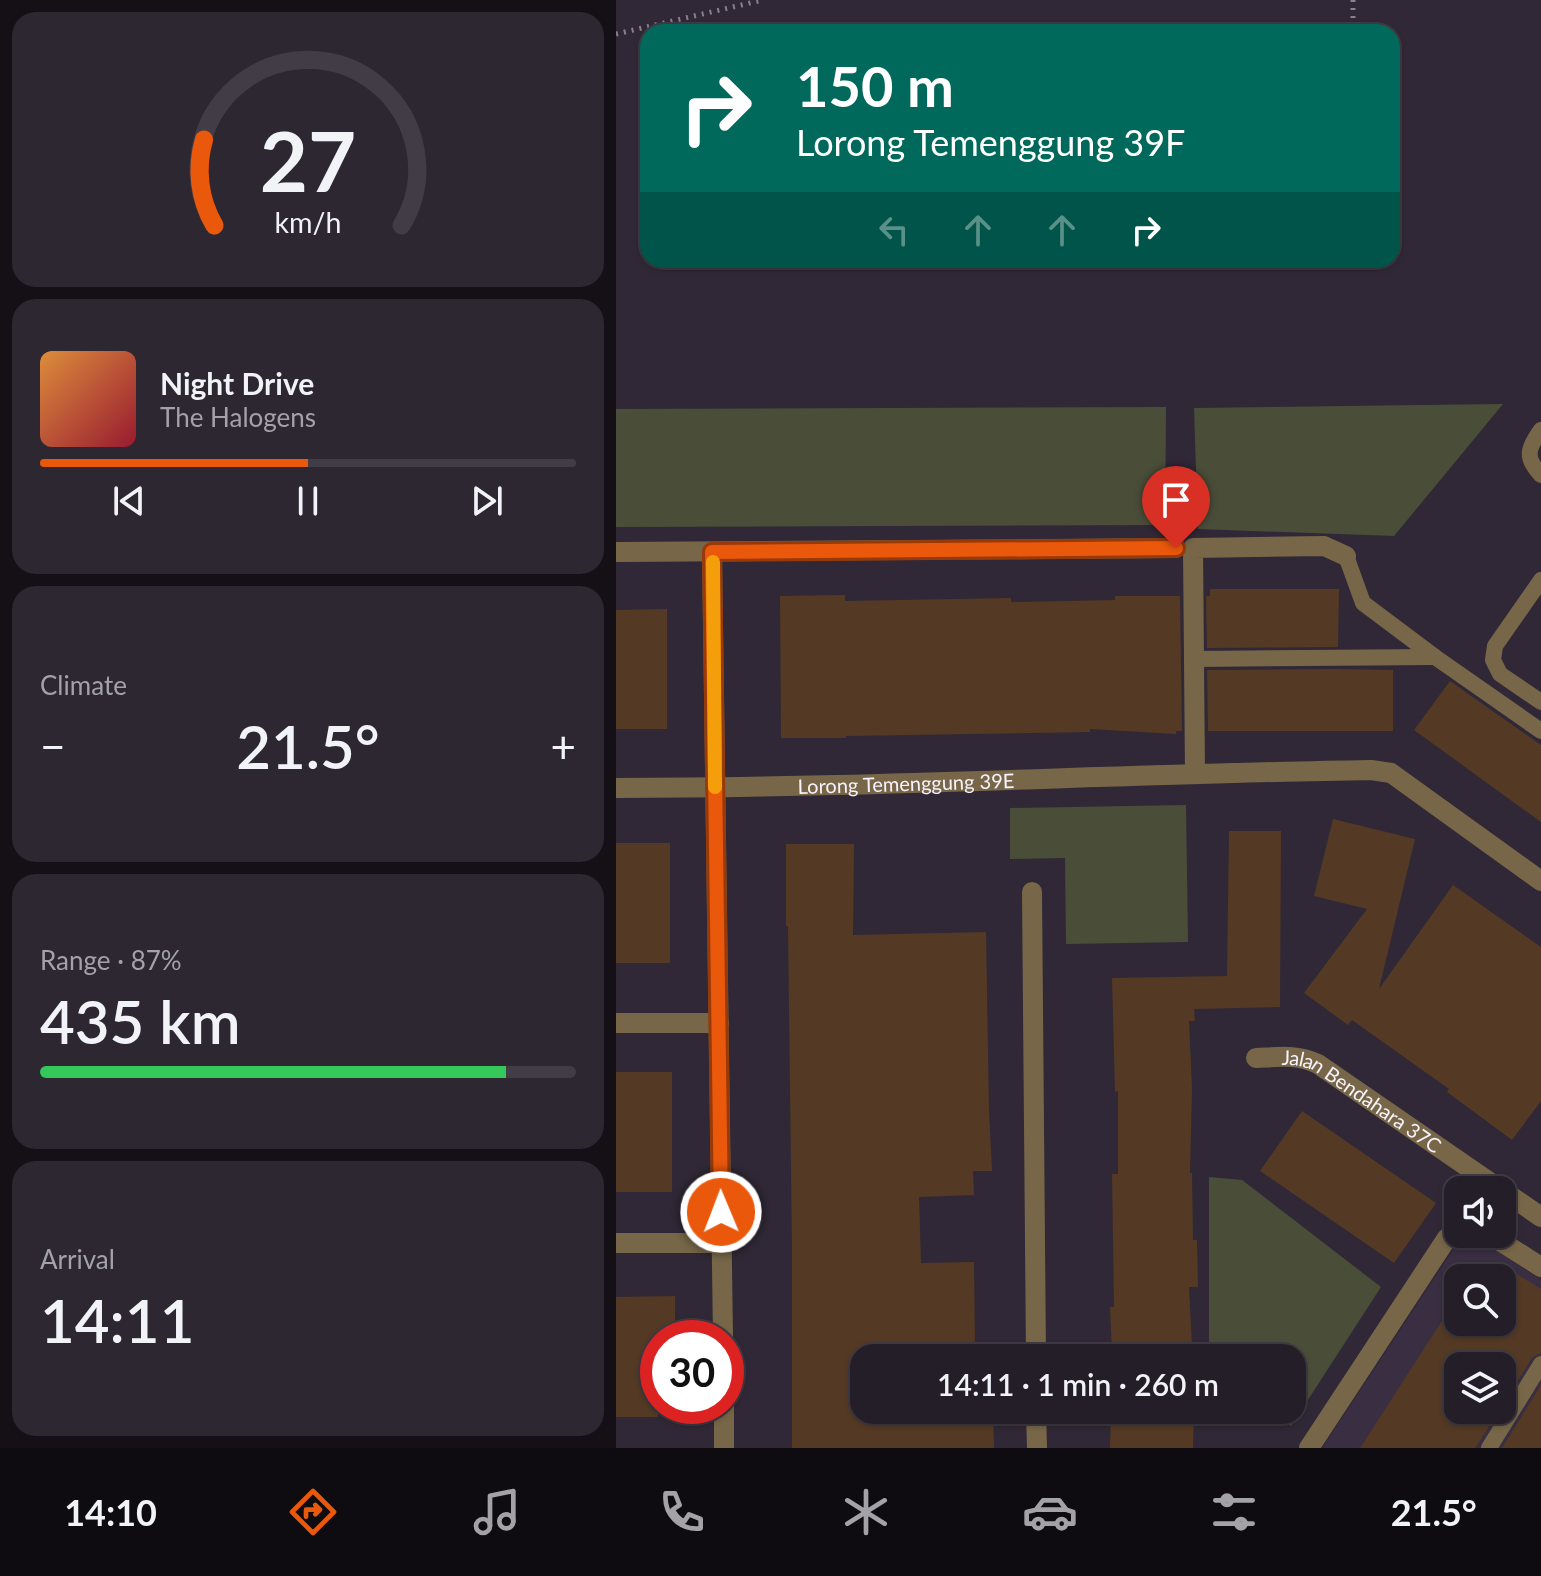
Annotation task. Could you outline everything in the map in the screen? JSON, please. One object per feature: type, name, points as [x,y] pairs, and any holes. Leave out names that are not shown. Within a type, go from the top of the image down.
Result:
[{"type":"street","points":[[616,552],[1324,546],[1346,556]]},
{"type":"street","points":[[1185,548],[1194,659],[1195,773]]},
{"type":"street","points":[[712,552],[723,1320]]},
{"type":"street","name":"Lorong Temenggung 39E","points":[[616,788],[1371,770],[1391,773],[1541,881]]},
{"type":"street","points":[[1032,892],[1036,1344]]},
{"type":"street","points":[[616,1023],[719,1023]]},
{"type":"street","name":"Jalan Bendahara 37C","points":[[1256,1058],[1293,1056],[1318,1064],[1482,1176]]},
{"type":"street","name":"Jalan Bendahara 37C","points":[[1516,1200],[1541,1217]]},
{"type":"street","points":[[616,1243],[722,1243]]},
{"type":"street","points":[[1309,1448],[1444,1243]]},
{"type":"street","points":[[1511,1248],[1541,1267]]},
{"type":"street","points":[[724,1424],[724,1448]]},
{"type":"street","points":[[1036,1424],[1037,1448]]},
{"type":"lane","points":[[1541,430],[1529,447],[1530,461],[1541,475]]},
{"type":"lane","points":[[1346,556],[1363,603],[1541,731]]},
{"type":"lane","points":[[1541,580],[1495,646],[1493,660],[1500,674],[1541,702]]},
{"type":"lane","points":[[1194,659],[1435,657]]},
{"type":"lane","points":[[1489,1448],[1541,1364]]},
{"type":"path","points":[[659,24],[763,0]]},
{"type":"path","points":[[1353,0],[1353,24]]},
{"type":"path","points":[[616,34],[640,28]]},
{"type":"shaded area","points":[[1454,1248],[1493,1248],[1541,1280],[1541,1448],[1322,1448]]},
{"type":"green space","points":[[1503,404],[1394,536],[1198,529],[1194,408]]},
{"type":"green space","points":[[1166,407],[1165,525],[616,527],[616,409]]},
{"type":"green space","points":[[1186,805],[1188,942],[1066,944],[1065,858],[1010,859],[1010,808]]},
{"type":"green space","points":[[1209,1177],[1242,1180],[1381,1287],[1306,1403],[1306,1344],[1209,1344]]},
{"type":"building","points":[[1210,589],[1339,589],[1338,647],[1207,648],[1206,596],[1210,596]]},
{"type":"building","points":[[845,595],[845,601],[1011,598],[1011,602],[1180,596],[1182,731],[1176,731],[1176,734],[1090,729],[1090,732],[781,738],[780,596]]},
{"type":"building","points":[[667,609],[667,729],[616,729],[616,610]]},
{"type":"building","points":[[1207,670],[1393,670],[1393,731],[1208,731]]},
{"type":"building","points":[[1450,681],[1541,745],[1541,822],[1414,730]]},
{"type":"building","points":[[1333,819],[1415,839],[1379,989],[1453,885],[1541,947],[1541,1101],[1512,1140],[1447,1092],[1449,1089],[1352,1020],[1348,1025],[1304,993],[1367,909],[1314,896]]},
{"type":"building","points":[[1229,831],[1281,831],[1280,1007],[1194,1009],[1195,1021],[1189,1021],[1192,1088],[1190,1173],[1198,1287],[1189,1287],[1192,1344],[1112,1344],[1112,1174],[1118,1174],[1118,1091],[1115,1092],[1112,978],[1227,976]]},
{"type":"building","points":[[616,843],[670,843],[670,963],[616,963]]},
{"type":"building","points":[[786,844],[854,844],[853,935],[986,932],[992,1171],[973,1171],[974,1195],[919,1197],[921,1263],[974,1262],[975,1344],[850,1344],[850,1424],[993,1424],[994,1448],[792,1448]]},
{"type":"building","points":[[616,1072],[672,1072],[672,1192],[616,1192]]},
{"type":"building","points":[[1302,1111],[1436,1203],[1394,1263],[1260,1171]]},
{"type":"building","points":[[1516,1274],[1541,1289],[1541,1353],[1532,1358],[1516,1384],[1516,1352],[1444,1352],[1444,1424],[1491,1424],[1475,1448],[1360,1448],[1444,1318],[1444,1336],[1516,1336]]},
{"type":"building","points":[[675,1296],[675,1320],[640,1320],[640,1417],[616,1417],[616,1297]]},
{"type":"building","points":[[1541,1385],[1541,1448],[1502,1448]]},
{"type":"building","points":[[1111,1424],[1194,1424],[1193,1448],[1110,1448]]},
{"type":"slow traffic","points":[[713,562],[715,787]]},
{"type":"route","points":[[721,1212],[712,552],[1176,548]]}]
